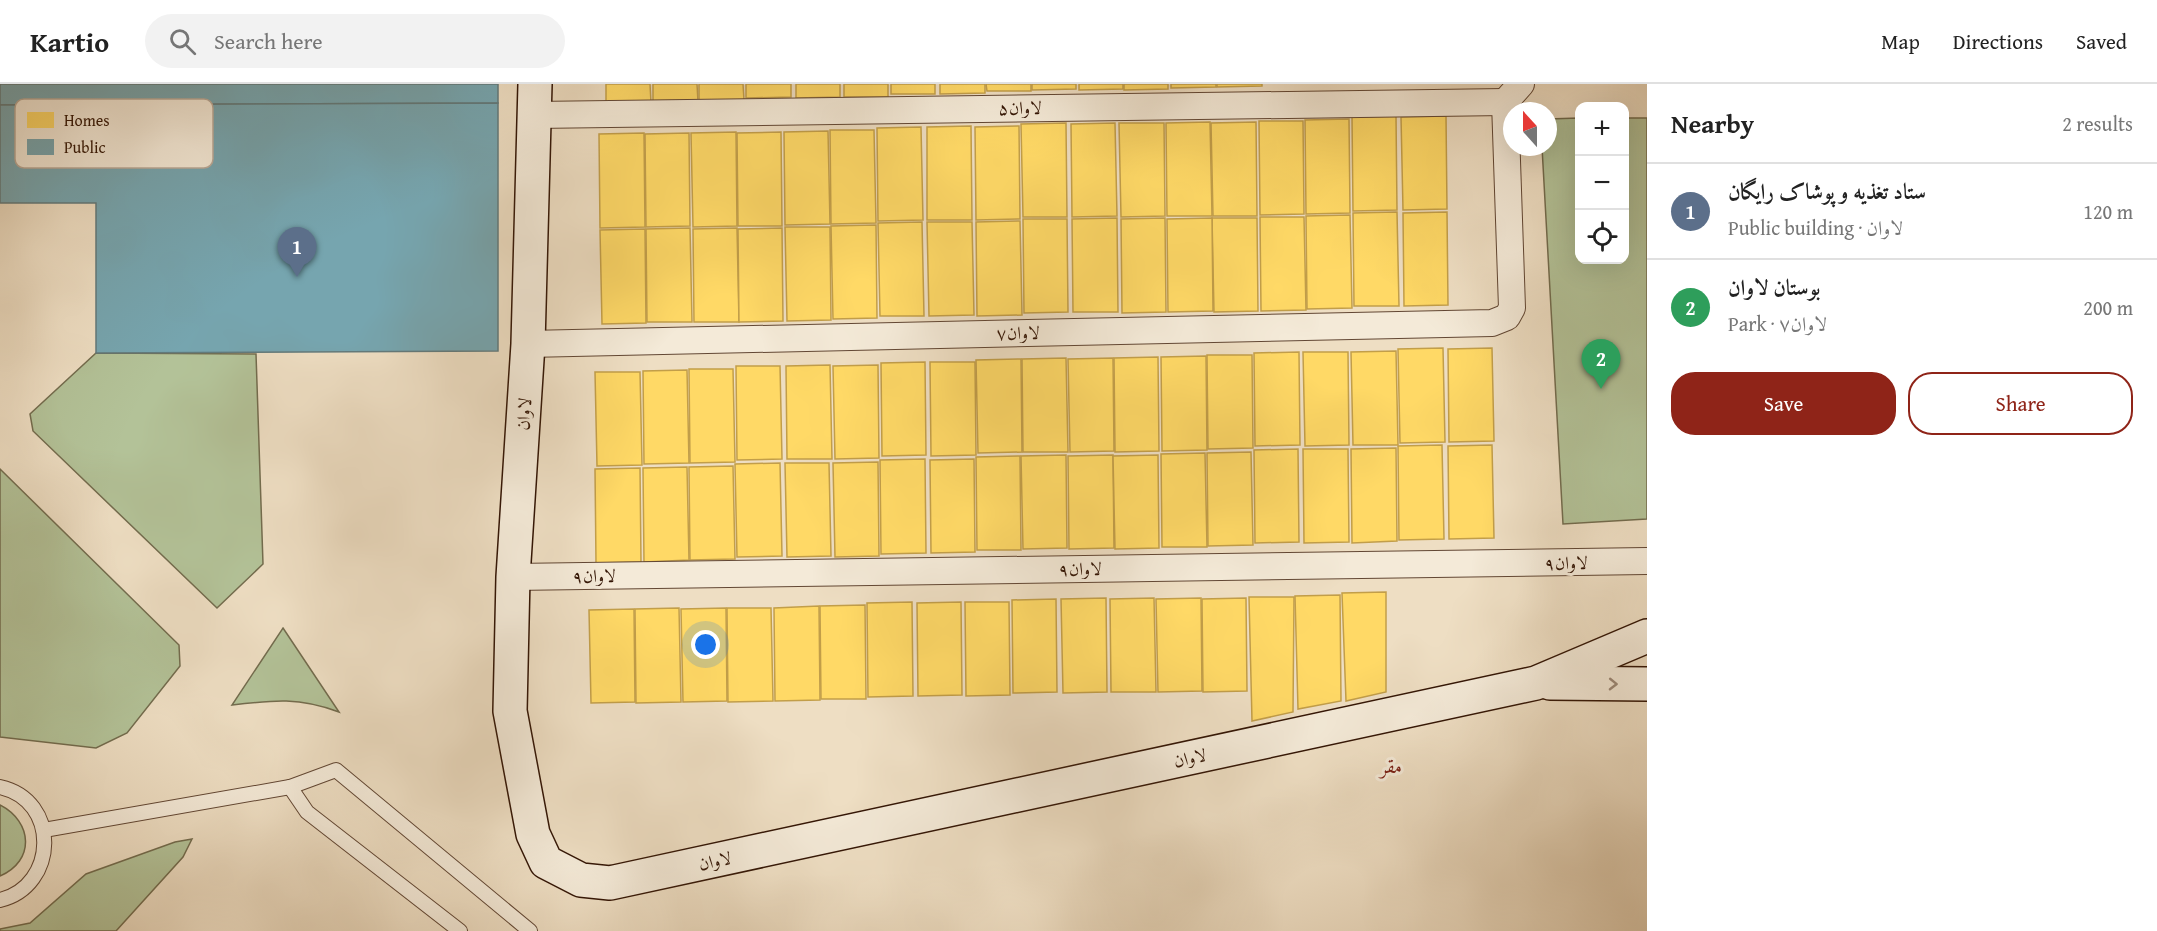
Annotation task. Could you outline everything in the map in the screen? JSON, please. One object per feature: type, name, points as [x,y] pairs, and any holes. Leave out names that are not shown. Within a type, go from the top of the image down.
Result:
[{"type":"street","name":"۵لاوان","points":[[534,100],[1513,93]]},
{"type":"street","name":"۷لاوان","points":[[528,344],[1492,322],[1507,317],[1512,308],[1513,93]]},
{"type":"street","name":"لاوان","points":[[534,100],[528,344],[513,577],[510,711],[533,834],[546,862],[582,880],[610,883],[1536,683],[1647,636]]},
{"type":"street","name":"۹لاوان","points":[[513,577],[1647,561]]},
{"type":"street","points":[[1536,683],[1647,684]]},
{"type":"lane","points":[[44,830],[290,787],[336,770],[530,931]]},
{"type":"lane","points":[[0,787],[23,798],[36,812],[44,830],[45,851],[39,870],[27,886],[10,898],[0,900]]},
{"type":"lane","points":[[290,787],[307,812],[460,931]]},
{"type":"green space","points":[[1575,118],[1575,264],[1629,264],[1629,118],[1647,118],[1647,519],[1563,524],[1543,156],[1557,156],[1557,119]]},
{"type":"green space","points":[[96,353],[256,354],[263,564],[217,608],[33,431],[30,414]]},
{"type":"green space","points":[[0,469],[179,645],[180,666],[127,733],[96,748],[0,737]]},
{"type":"green space","points":[[283,628],[339,712],[311,704],[286,701],[232,705]]},
{"type":"green space","points":[[0,805],[19,821],[26,841],[19,861],[0,876]]},
{"type":"green space","points":[[192,839],[183,857],[116,931],[0,931],[0,929],[30,923],[86,874],[175,842]]},
{"type":"building: Homes","points":[[606,84],[650,84],[651,103],[606,104]]},
{"type":"building: Homes","points":[[653,84],[697,84],[698,102],[653,102]]},
{"type":"building: Homes","points":[[699,84],[743,84],[744,100],[699,101]]},
{"type":"building: Homes","points":[[746,84],[791,84],[791,97],[746,98]]},
{"type":"building: Homes","points":[[796,84],[840,84],[840,97],[796,98]]},
{"type":"building: Homes","points":[[844,84],[888,84],[888,97],[844,97]]},
{"type":"building: Homes","points":[[891,84],[935,84],[935,94],[891,94]]},
{"type":"building: Homes","points":[[940,84],[985,84],[985,93],[940,94]]},
{"type":"building: Homes","points":[[986,84],[1031,84],[1031,91],[987,91]]},
{"type":"building: Homes","points":[[1032,84],[1076,84],[1076,89],[1032,90]]},
{"type":"building: Homes","points":[[1079,84],[1123,84],[1123,89],[1079,90]]},
{"type":"building: Homes","points":[[1124,84],[1168,84],[1168,89],[1124,90]]},
{"type":"building: Homes","points":[[1171,84],[1216,84],[1216,87],[1171,88]]},
{"type":"building: Homes","points":[[1217,84],[1262,84],[1262,86],[1217,87]]},
{"type":"building: Homes","points":[[1396,116],[1397,210],[1353,211],[1352,117]]},
{"type":"building: Homes","points":[[1446,116],[1447,209],[1403,210],[1401,117]]},
{"type":"building: Homes","points":[[1349,119],[1350,213],[1306,214],[1305,120]]},
{"type":"building: Homes","points":[[1259,121],[1303,121],[1304,214],[1260,215]]},
{"type":"building: Homes","points":[[1210,122],[1212,216],[1167,216],[1166,123]]},
{"type":"building: Homes","points":[[1256,122],[1257,216],[1213,216],[1211,123]]},
{"type":"building: Homes","points":[[1066,123],[1067,217],[1023,217],[1021,124]]},
{"type":"building: Homes","points":[[1115,123],[1117,216],[1072,217],[1071,124]]},
{"type":"building: Homes","points":[[1119,123],[1164,123],[1165,216],[1121,217]]},
{"type":"building: Homes","points":[[971,126],[972,220],[927,220],[927,127]]},
{"type":"building: Homes","points":[[1019,126],[1020,219],[976,220],[975,127]]},
{"type":"building: Homes","points":[[921,127],[923,220],[878,221],[877,128]]},
{"type":"building: Homes","points":[[830,130],[874,130],[876,223],[831,224]]},
{"type":"building: Homes","points":[[828,131],[830,224],[785,225],[784,132]]},
{"type":"building: Homes","points":[[736,132],[737,226],[693,227],[691,133]]},
{"type":"building: Homes","points":[[781,132],[782,226],[738,226],[737,133]]},
{"type":"building: Homes","points":[[644,133],[645,227],[600,228],[599,134]]},
{"type":"building: Homes","points":[[689,133],[690,226],[646,227],[645,134]]},
{"type":"building: Homes","points":[[1397,212],[1399,306],[1354,306],[1353,213]]},
{"type":"building: Homes","points":[[1447,212],[1448,305],[1404,306],[1403,213]]},
{"type":"building: Homes","points":[[1350,215],[1352,308],[1307,309],[1306,216]]},
{"type":"building: Homes","points":[[1260,217],[1304,217],[1306,310],[1261,311]]},
{"type":"building: Homes","points":[[1117,218],[1118,312],[1073,312],[1072,219]]},
{"type":"building: Homes","points":[[1165,218],[1166,312],[1122,313],[1121,219]]},
{"type":"building: Homes","points":[[1212,218],[1257,218],[1258,311],[1214,312]]},
{"type":"building: Homes","points":[[1212,218],[1213,311],[1168,312],[1167,219]]},
{"type":"building: Homes","points":[[1023,219],[1067,219],[1068,312],[1024,313]]},
{"type":"building: Homes","points":[[1020,221],[1022,315],[977,316],[976,222]]},
{"type":"building: Homes","points":[[922,222],[924,316],[880,316],[878,223]]},
{"type":"building: Homes","points":[[927,222],[972,222],[974,315],[929,316]]},
{"type":"building: Homes","points":[[876,225],[877,318],[833,319],[831,226]]},
{"type":"building: Homes","points":[[785,227],[830,227],[831,320],[787,321]]},
{"type":"building: Homes","points":[[690,228],[692,322],[647,322],[646,229]]},
{"type":"building: Homes","points":[[737,228],[739,322],[694,322],[693,229]]},
{"type":"building: Homes","points":[[782,228],[783,321],[739,322],[738,229]]},
{"type":"building: Homes","points":[[645,229],[646,323],[602,324],[600,230]]},
{"type":"building: Homes","points":[[1443,348],[1445,442],[1400,443],[1398,349]]},
{"type":"building: Homes","points":[[1492,348],[1494,441],[1449,442],[1448,349]]},
{"type":"building: Homes","points":[[1396,351],[1398,445],[1353,445],[1351,352]]},
{"type":"building: Homes","points":[[1299,352],[1300,445],[1255,446],[1254,353]]},
{"type":"building: Homes","points":[[1303,352],[1348,352],[1349,445],[1305,446]]},
{"type":"building: Homes","points":[[1207,355],[1252,355],[1253,448],[1208,449]]},
{"type":"building: Homes","points":[[1206,356],[1207,450],[1162,451],[1161,357]]},
{"type":"building: Homes","points":[[1158,357],[1159,451],[1115,452],[1114,358]]},
{"type":"building: Homes","points":[[1066,358],[1068,452],[1023,452],[1022,359]]},
{"type":"building: Homes","points":[[1113,358],[1114,451],[1070,452],[1068,359]]},
{"type":"building: Homes","points":[[1021,359],[1022,452],[978,453],[976,360]]},
{"type":"building: Homes","points":[[925,362],[926,455],[882,456],[881,363]]},
{"type":"building: Homes","points":[[930,362],[975,362],[976,455],[931,456]]},
{"type":"building: Homes","points":[[830,365],[832,459],[787,459],[786,366]]},
{"type":"building: Homes","points":[[878,365],[879,458],[835,459],[833,366]]},
{"type":"building: Homes","points":[[736,366],[780,366],[782,459],[737,460]]},
{"type":"building: Homes","points":[[689,369],[733,369],[735,462],[690,463]]},
{"type":"building: Homes","points":[[687,370],[689,463],[644,464],[643,371]]},
{"type":"building: Homes","points":[[595,372],[640,372],[642,465],[597,466]]},
{"type":"building: Homes","points":[[1442,445],[1444,539],[1399,540],[1398,446]]},
{"type":"building: Homes","points":[[1492,445],[1494,538],[1449,539],[1448,446]]},
{"type":"building: Homes","points":[[1396,448],[1397,541],[1352,543],[1351,449]]},
{"type":"building: Homes","points":[[1298,449],[1299,542],[1255,543],[1254,450]]},
{"type":"building: Homes","points":[[1303,449],[1348,449],[1349,542],[1304,543]]},
{"type":"building: Homes","points":[[1251,452],[1253,545],[1208,546],[1207,453]]},
{"type":"building: Homes","points":[[1205,453],[1207,547],[1162,547],[1161,454]]},
{"type":"building: Homes","points":[[1066,455],[1067,548],[1023,549],[1021,456]]},
{"type":"building: Homes","points":[[1113,455],[1114,548],[1069,549],[1068,456]]},
{"type":"building: Homes","points":[[1158,455],[1159,548],[1115,549],[1113,456]]},
{"type":"building: Homes","points":[[1020,456],[1021,550],[977,550],[976,457]]},
{"type":"building: Homes","points":[[925,459],[926,553],[881,554],[880,460]]},
{"type":"building: Homes","points":[[974,459],[975,552],[931,553],[930,460]]},
{"type":"building: Homes","points":[[878,462],[879,556],[835,557],[833,463]]},
{"type":"building: Homes","points":[[780,463],[782,556],[737,557],[735,464]]},
{"type":"building: Homes","points":[[785,463],[829,463],[831,556],[787,557]]},
{"type":"building: Homes","points":[[733,466],[735,559],[690,560],[689,467]]},
{"type":"building: Homes","points":[[687,467],[689,560],[644,562],[643,468]]},
{"type":"building: Homes","points":[[640,468],[641,562],[596,563],[595,469]]},
{"type":"building: Homes","points":[[1386,592],[1386,692],[1346,701],[1342,593]]},
{"type":"building: Homes","points":[[1340,595],[1341,701],[1298,709],[1295,596]]},
{"type":"building: Homes","points":[[1249,597],[1294,597],[1293,712],[1252,721]]},
{"type":"building: Homes","points":[[1106,598],[1107,692],[1063,693],[1061,599]]},
{"type":"building: Homes","points":[[1154,598],[1156,692],[1111,692],[1110,599]]},
{"type":"building: Homes","points":[[1201,598],[1202,691],[1158,692],[1156,599]]},
{"type":"building: Homes","points":[[1246,598],[1247,691],[1203,692],[1202,599]]},
{"type":"building: Homes","points":[[1056,599],[1057,692],[1013,693],[1012,600]]},
{"type":"building: Homes","points":[[912,602],[913,696],[868,697],[867,603]]},
{"type":"building: Homes","points":[[961,602],[962,695],[918,696],[917,603]]},
{"type":"building: Homes","points":[[965,602],[1009,602],[1010,695],[966,696]]},
{"type":"building: Homes","points":[[865,605],[866,699],[821,699],[820,606]]},
{"type":"building: Homes","points":[[819,606],[820,700],[775,701],[774,608]]},
{"type":"building: Homes","points":[[679,608],[681,702],[636,703],[635,609]]},
{"type":"building: Homes","points":[[726,608],[727,701],[683,702],[681,609]]},
{"type":"building: Homes","points":[[727,608],[771,608],[773,701],[728,702]]},
{"type":"building: Homes","points":[[634,609],[635,702],[591,703],[589,610]]},
{"type":"building: Public","points":[[0,84],[498,84],[498,103],[213,104],[213,99],[15,99],[15,105],[0,105]]},
{"type":"building: Public","points":[[498,103],[498,351],[96,353],[96,203],[0,203],[0,105],[15,105],[15,168],[213,168],[213,104]]},
{"type":"place","name":"ستاد تغذیه و پوشاک رایگان","points":[[297,277]]},
{"type":"place","name":"بوستان لاوان","points":[[1601,389]]},
{"type":"district","name":"مقر","points":[[1391,766]]}]
